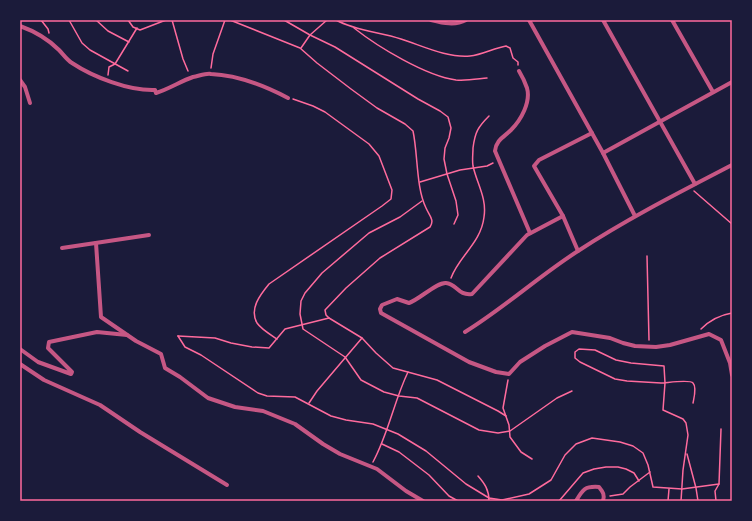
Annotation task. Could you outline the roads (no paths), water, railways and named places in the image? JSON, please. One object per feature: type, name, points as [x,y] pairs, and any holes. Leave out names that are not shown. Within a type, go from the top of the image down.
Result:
[{"type":"street","points":[[432,20],[440,22],[457,22],[466,20]]},
{"type":"street","points":[[529,20],[603,153],[635,216]]},
{"type":"street","points":[[603,20],[695,184]]},
{"type":"street","points":[[672,20],[713,92]]},
{"type":"street","points":[[20,26],[28,29],[51,43],[71,62],[108,80],[138,90],[155,90],[156,93],[191,78],[210,74],[232,77],[255,83],[288,98]]},
{"type":"street","points":[[519,71],[528,89],[527,103],[523,114],[517,123],[498,141],[495,146],[495,151],[530,232]]},
{"type":"street","points":[[20,80],[25,87],[30,103]]},
{"type":"street","points":[[603,153],[732,82]]},
{"type":"street","points":[[578,251],[563,216],[534,166],[539,160],[592,133]]},
{"type":"street","points":[[465,332],[489,317],[541,276],[578,251],[635,216],[732,165]]},
{"type":"street","points":[[563,216],[530,232],[472,294],[466,295],[461,293],[450,284],[439,284],[424,295],[409,303],[397,298],[382,305],[380,309],[382,314],[469,362],[496,372],[509,374],[520,362],[545,346],[572,332],[610,338],[635,346],[656,347],[670,345],[709,334],[721,340],[730,364],[732,375]]},
{"type":"street","points":[[62,248],[149,236]]},
{"type":"street","points":[[96,243],[101,316],[136,342],[161,354],[165,368],[180,377],[208,398],[235,407],[263,411],[295,424],[340,454],[377,469],[406,491],[423,501]]},
{"type":"street","points":[[20,349],[38,362],[71,374],[72,372],[48,348],[49,342],[97,332],[128,336]]},
{"type":"street","points":[[20,364],[44,380],[100,405],[140,432],[227,485]]},
{"type":"street","points":[[576,501],[583,490],[588,487],[600,487],[603,492],[603,499]]}]
